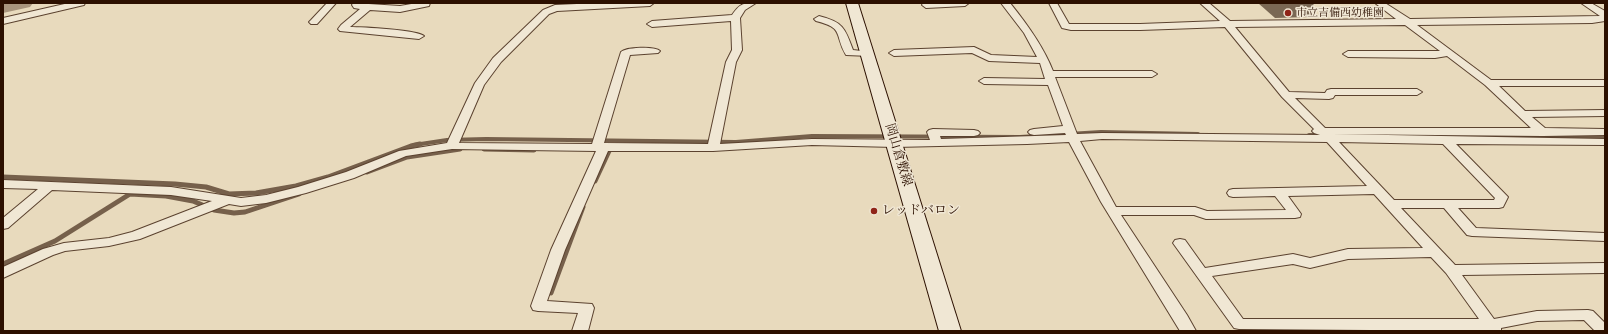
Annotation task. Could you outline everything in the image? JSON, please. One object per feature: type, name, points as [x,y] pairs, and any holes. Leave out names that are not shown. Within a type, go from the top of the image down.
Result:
[{"type":"main road","name":"岡山倉敷線","points":[[852,3],[950,331]]},
{"type":"street","points":[[3,21],[81,3]]},
{"type":"street","points":[[314,22],[332,3]]},
{"type":"street","points":[[358,3],[356,5],[357,6],[400,9],[426,4]]},
{"type":"street","points":[[602,3],[614,4]]},
{"type":"street","points":[[454,142],[479,85],[497,60],[546,12],[555,8],[650,3]]},
{"type":"street","points":[[714,144],[731,62],[737,50],[735,18],[742,8],[752,3]]},
{"type":"street","points":[[926,5],[965,3]]},
{"type":"street","points":[[1005,3],[1028,32],[1044,60],[1071,134],[1113,211],[1188,331]]},
{"type":"street","points":[[1053,3],[1065,26],[1071,27],[1140,27],[1405,21],[1592,20],[1605,17]]},
{"type":"street","points":[[1204,3],[1228,24],[1286,95],[1392,204],[1434,252],[1452,270],[1492,328]]},
{"type":"street","points":[[1379,3],[1489,83],[1547,137]]},
{"type":"street","points":[[1585,3],[1605,17]]},
{"type":"street","points":[[368,7],[343,29],[391,32],[396,34],[419,36]]},
{"type":"street","points":[[652,24],[735,18]]},
{"type":"street","points":[[819,19],[832,21],[838,24],[849,53],[867,54]]},
{"type":"street","points":[[1592,20],[1605,28]]},
{"type":"street","points":[[894,53],[974,50],[989,58],[1044,60]]},
{"type":"street","points":[[580,331],[588,308],[538,306],[558,250],[601,146],[626,52],[655,51]]},
{"type":"street","points":[[1348,54],[1435,55],[1449,53]]},
{"type":"street","points":[[984,81],[1152,74]]},
{"type":"street","points":[[1489,83],[1605,83]]},
{"type":"street","points":[[1286,95],[1329,96],[1331,92],[1417,92]]},
{"type":"street","points":[[1522,114],[1605,113]]},
{"type":"street","points":[[1233,132],[1447,141],[1547,137],[1605,132]]},
{"type":"street","points":[[3,184],[175,191],[225,201],[241,202],[266,199],[350,175],[404,153],[454,142],[601,146],[893,139],[1027,141],[1071,134],[1102,136],[1478,133],[1605,142]]},
{"type":"street","points":[[1392,204],[1499,204],[1502,197],[1447,141]]},
{"type":"street","points":[[3,225],[49,186]]},
{"type":"street","points":[[1234,192],[1378,190]]},
{"type":"street","points":[[1113,211],[1195,211],[1206,215],[1296,214],[1279,192]]},
{"type":"street","points":[[3,273],[48,252],[64,247],[109,242],[135,236],[225,201]]},
{"type":"street","points":[[1447,204],[1472,232],[1605,237]]},
{"type":"street","points":[[1180,243],[1239,324],[1492,328],[1537,316],[1588,315],[1604,331]]},
{"type":"street","points":[[1202,273],[1293,259],[1310,263],[1348,254],[1434,252]]},
{"type":"street","points":[[1452,270],[1605,268]]},
{"type":"waterway","points":[[3,7],[23,3]]},
{"type":"waterway","points":[[419,144],[447,140],[486,139],[736,142],[812,136],[1020,137],[1101,132],[1198,134]]},
{"type":"waterway","points":[[1309,135],[1325,135]]},
{"type":"waterway","points":[[1471,137],[1605,137]]},
{"type":"waterway","points":[[3,177],[175,184],[206,187],[229,194],[256,193],[296,186],[328,177],[419,144]]},
{"type":"waterway","points":[[414,145],[419,144]]},
{"type":"waterway","points":[[367,172],[407,157],[460,149]]},
{"type":"waterway","points":[[484,149],[534,150]]},
{"type":"waterway","points":[[595,181],[609,151],[604,151]]},
{"type":"waterway","points":[[3,264],[55,241],[130,194],[166,196],[193,201],[214,210],[234,213],[245,212],[299,194]]},
{"type":"waterway","points":[[551,293],[583,207]]},
{"type":"place","name":"市立吉備西幼稚園","points":[[1288,13]]},
{"type":"place","name":"レッドバロン","points":[[874,211]]}]
